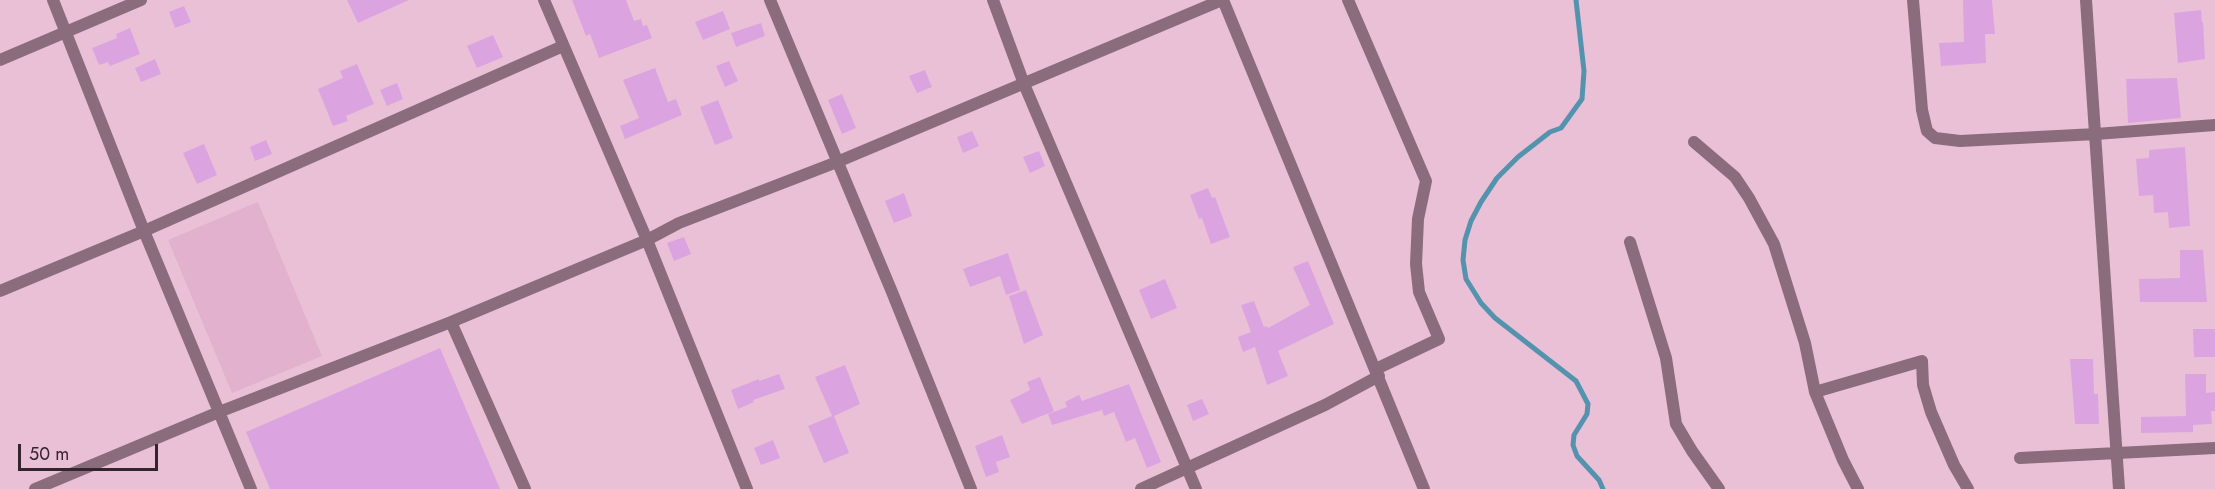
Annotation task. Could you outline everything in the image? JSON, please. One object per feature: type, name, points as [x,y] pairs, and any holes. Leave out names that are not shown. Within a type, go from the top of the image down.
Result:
[{"type":"street","points":[[53,0],[144,231],[251,489]]},
{"type":"street","points":[[0,60],[141,0]]},
{"type":"street","points":[[544,0],[647,240],[747,489]]},
{"type":"street","points":[[770,0],[892,292],[971,489]]},
{"type":"street","points":[[993,0],[1024,84],[1196,489]]},
{"type":"street","points":[[35,489],[219,412],[451,322],[647,240],[679,223],[837,162],[1223,0],[1424,489]]},
{"type":"street","points":[[1141,489],[1324,405],[1377,372],[1439,339],[1419,292],[1416,264],[1418,219],[1426,181],[1348,0]]},
{"type":"street","points":[[1913,0],[1922,111],[1927,131],[1935,138],[1960,141],[2215,125]]},
{"type":"street","points":[[2086,0],[2119,489]]},
{"type":"street","points":[[0,291],[144,231],[563,46]]},
{"type":"street","points":[[1694,141],[1735,177],[1774,244],[1805,343],[1815,392],[1843,460],[1858,489]]},
{"type":"street","points":[[1630,242],[1666,358],[1676,424],[1719,489]]},
{"type":"street","points":[[451,322],[525,489]]},
{"type":"street","points":[[1815,392],[1922,361],[1923,385],[1931,412],[1954,465],[1968,489]]},
{"type":"street","points":[[2020,458],[2215,448]]},
{"type":"shaded area","points":[[258,202],[322,356],[232,393],[168,240]]},
{"type":"building","points":[[347,0],[409,0],[358,23]]},
{"type":"building","points":[[572,0],[626,0],[634,21],[641,19],[643,26],[647,25],[652,38],[599,58],[590,34],[586,36]]},
{"type":"building","points":[[1963,0],[1992,0],[1995,34],[1985,34],[1986,63],[1941,66],[1939,43],[1964,42]]},
{"type":"building","points":[[184,6],[191,22],[175,28],[169,12]]},
{"type":"building","points":[[2201,10],[2205,59],[2178,63],[2174,13]]},
{"type":"building","points":[[723,11],[730,29],[703,40],[695,22]]},
{"type":"building","points":[[761,23],[765,36],[736,47],[731,33]]},
{"type":"building","points":[[130,28],[140,54],[110,66],[108,62],[99,65],[92,48],[117,38],[116,34]]},
{"type":"building","points":[[493,35],[503,57],[477,68],[467,46]]},
{"type":"building","points":[[155,59],[161,74],[141,82],[135,68]]},
{"type":"building","points":[[729,61],[738,81],[725,87],[716,66]]},
{"type":"building","points":[[357,64],[374,104],[346,116],[348,121],[333,126],[318,89],[343,78],[340,71]]},
{"type":"building","points":[[655,68],[668,102],[676,99],[682,115],[625,139],[620,126],[639,118],[623,80]]},
{"type":"building","points":[[925,70],[932,87],[917,93],[909,76]]},
{"type":"building","points":[[2177,78],[2181,118],[2128,123],[2126,79]]},
{"type":"building","points":[[397,83],[403,99],[387,106],[380,90]]},
{"type":"building","points":[[842,94],[856,128],[842,134],[828,100]]},
{"type":"building","points":[[718,100],[733,138],[715,145],[700,107]]},
{"type":"building","points":[[972,131],[979,146],[963,153],[957,137]]},
{"type":"building","points":[[266,140],[272,154],[255,161],[250,147]]},
{"type":"building","points":[[204,144],[217,175],[197,184],[183,153]]},
{"type":"building","points":[[2185,147],[2190,226],[2169,228],[2168,212],[2154,213],[2153,195],[2139,196],[2136,159],[2149,158],[2149,150]]},
{"type":"building","points":[[1039,151],[1045,166],[1030,173],[1023,157]]},
{"type":"building","points":[[1208,188],[1212,198],[1215,197],[1230,237],[1211,244],[1202,218],[1199,219],[1190,195]]},
{"type":"building","points":[[904,193],[912,216],[894,223],[885,201]]},
{"type":"building","points":[[684,237],[691,254],[674,261],[667,243]]},
{"type":"building","points":[[2180,250],[2203,250],[2207,302],[2140,302],[2139,279],[2180,278]]},
{"type":"building","points":[[1008,253],[1020,290],[1006,295],[1000,276],[970,287],[963,269]]},
{"type":"building","points":[[1308,261],[1334,324],[1278,351],[1288,376],[1267,385],[1255,347],[1243,352],[1238,337],[1251,332],[1241,305],[1254,301],[1264,327],[1268,328],[1310,305],[1293,267]]},
{"type":"building","points":[[1165,279],[1177,308],[1151,319],[1139,290]]},
{"type":"building","points":[[1026,290],[1043,335],[1024,344],[1009,296]]},
{"type":"building","points":[[2193,329],[2215,329],[2215,357],[2194,357]]},
{"type":"building","points":[[440,348],[500,489],[270,489],[246,432]]},
{"type":"building","points":[[2070,359],[2093,359],[2094,394],[2098,394],[2099,424],[2075,424]]},
{"type":"building","points":[[845,365],[860,404],[834,416],[849,453],[824,463],[808,426],[832,416],[815,377]]},
{"type":"building","points":[[779,374],[785,389],[753,400],[754,402],[738,409],[731,390]]},
{"type":"building","points":[[2185,374],[2206,374],[2206,393],[2215,392],[2215,411],[2211,411],[2212,424],[2193,425],[2193,432],[2141,433],[2141,417],[2186,416]]},
{"type":"building","points":[[1040,377],[1054,411],[1022,424],[1010,400],[1030,390],[1027,382]]},
{"type":"building","points":[[1129,384],[1161,462],[1147,468],[1135,438],[1126,442],[1114,412],[1104,416],[1102,410],[1052,425],[1048,414],[1067,407],[1065,402],[1079,395],[1082,401]]},
{"type":"building","points":[[1202,399],[1209,414],[1193,421],[1187,405]]},
{"type":"building","points":[[1002,435],[1010,457],[996,462],[999,472],[986,477],[975,446]]},
{"type":"building","points":[[773,440],[780,458],[761,465],[754,448]]},
{"type":"waterway","points":[[1576,0],[1584,71],[1582,99],[1561,128],[1550,132],[1518,157],[1497,178],[1471,221],[1465,240],[1463,260],[1466,279],[1481,303],[1495,318],[1576,381],[1588,404],[1587,414],[1574,435],[1573,445],[1577,456],[1599,480],[1603,489]]}]
